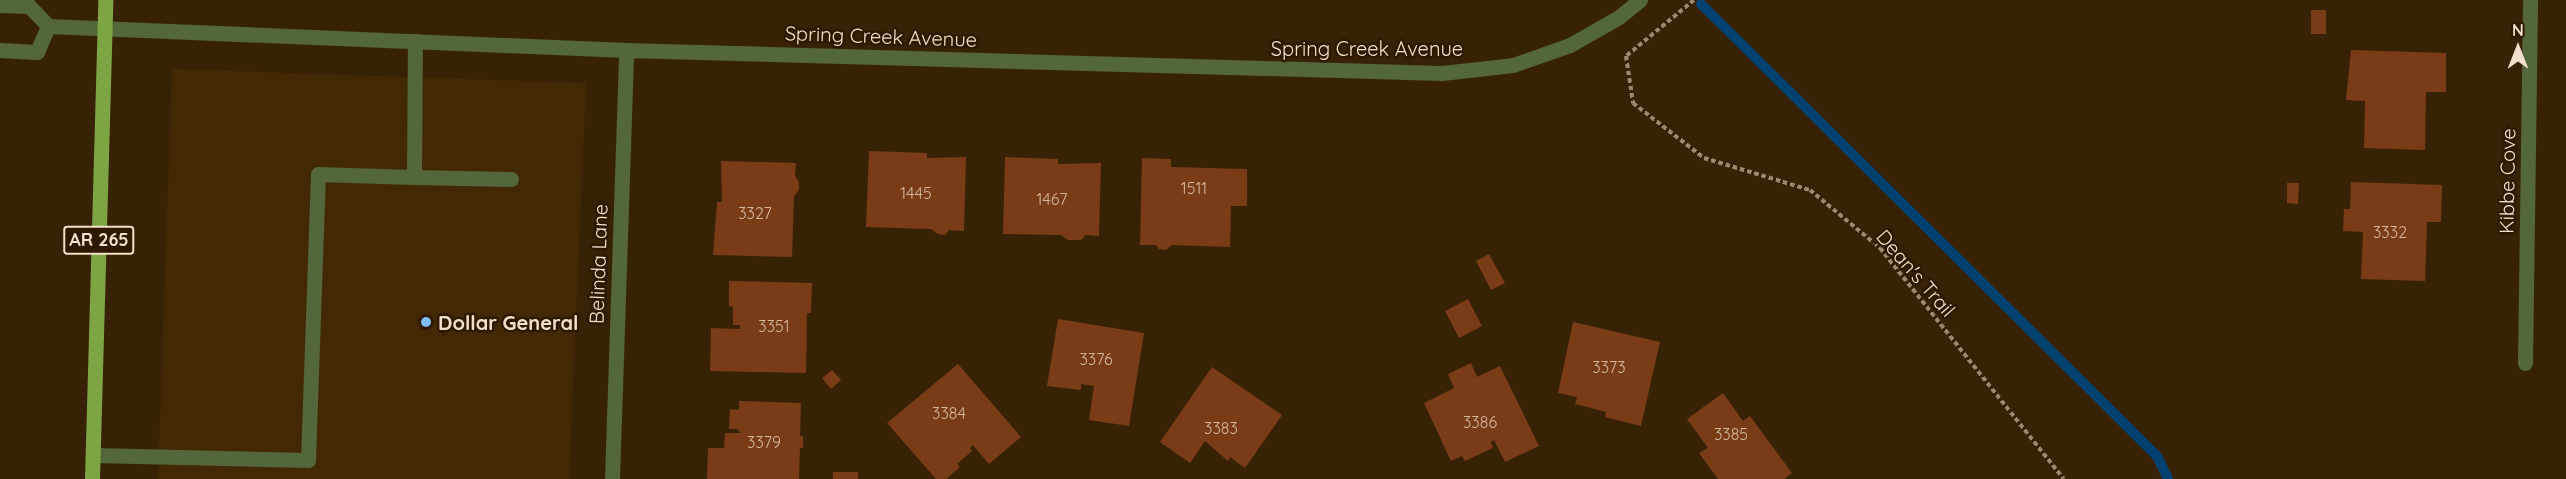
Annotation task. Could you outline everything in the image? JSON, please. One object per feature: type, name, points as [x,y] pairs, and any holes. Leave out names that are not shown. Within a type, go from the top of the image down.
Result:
[{"type":"main road","name":"AR 265","points":[[92,479],[105,0]]},
{"type":"street","name":"Spring Creek Avenue","points":[[48,26],[626,50],[1442,73],[1513,65],[1570,45],[1619,17],[1640,0]]},
{"type":"street","name":"Kibbe Cove","points":[[2525,363],[2530,0]]},
{"type":"street","points":[[0,4],[29,6],[48,26],[37,52],[0,50]]},
{"type":"street","points":[[414,177],[415,41]]},
{"type":"street","name":"Belinda Lane","points":[[612,479],[626,50]]},
{"type":"street","points":[[93,455],[308,460],[318,174],[511,179]]},
{"type":"path","name":"Dean's Trail","points":[[1694,0],[1626,56],[1633,103],[1704,158],[1810,190],[1880,248],[2064,479]]},
{"type":"shaded area","points":[[172,69],[586,83],[569,479],[158,479]]},
{"type":"building","points":[[2311,10],[2326,10],[2326,34],[2311,34]]},
{"type":"building","points":[[2351,50],[2446,53],[2446,92],[2426,92],[2425,150],[2364,148],[2365,101],[2346,100]]},
{"type":"building","points":[[869,151],[927,153],[927,158],[966,157],[964,231],[949,230],[945,235],[938,234],[931,229],[866,227]]},
{"type":"building","points":[[1005,157],[1058,159],[1058,164],[1101,163],[1099,236],[1086,235],[1081,240],[1068,240],[1061,235],[1003,234]]},
{"type":"building","points":[[1142,158],[1171,159],[1171,167],[1247,169],[1247,206],[1231,206],[1230,247],[1172,245],[1166,250],[1159,249],[1156,245],[1140,245]]},
{"type":"building","points":[[721,161],[796,163],[795,176],[799,182],[799,190],[794,196],[792,257],[713,255],[717,202],[722,202]]},
{"type":"building","points":[[2351,182],[2442,185],[2441,222],[2427,222],[2425,281],[2361,279],[2363,232],[2343,231],[2344,209],[2350,209]]},
{"type":"building","points":[[2287,183],[2299,183],[2298,204],[2287,203]]},
{"type":"building","points":[[1489,254],[1505,283],[1491,290],[1476,261]]},
{"type":"building","points":[[729,281],[812,283],[811,313],[807,313],[806,373],[710,371],[711,328],[740,329],[740,325],[733,325],[733,307],[729,306]]},
{"type":"building","points":[[1468,299],[1482,326],[1459,338],[1445,311]]},
{"type":"building","points":[[1058,319],[1144,333],[1129,426],[1089,420],[1094,386],[1081,384],[1081,390],[1047,386]]},
{"type":"building","points":[[1573,322],[1660,342],[1641,426],[1605,417],[1606,412],[1575,404],[1577,397],[1558,393]]},
{"type":"building","points":[[1471,363],[1477,377],[1500,366],[1539,446],[1505,462],[1494,440],[1491,442],[1493,448],[1465,461],[1462,456],[1451,461],[1424,403],[1454,388],[1448,374]]},
{"type":"building","points":[[958,364],[1021,437],[989,464],[973,445],[970,448],[972,451],[957,464],[960,467],[946,479],[936,479],[887,423]]},
{"type":"building","points":[[1212,367],[1282,415],[1245,468],[1230,457],[1228,461],[1205,441],[1190,463],[1160,442]]},
{"type":"building","points":[[832,370],[841,380],[831,389],[822,378]]},
{"type":"building","points":[[1723,393],[1743,421],[1750,416],[1792,473],[1784,479],[1718,479],[1699,453],[1708,448],[1687,419]]},
{"type":"building","points":[[739,401],[801,403],[800,436],[803,436],[803,448],[800,448],[799,479],[707,479],[708,448],[724,448],[725,433],[741,433],[737,429],[729,429],[730,409],[739,410]]},
{"type":"building","points":[[833,472],[858,472],[858,479],[833,479]]},
{"type":"waterway","points":[[1701,4],[2157,456],[2168,479]]},
{"type":"place","name":"Dollar General","points":[[426,322]]}]
